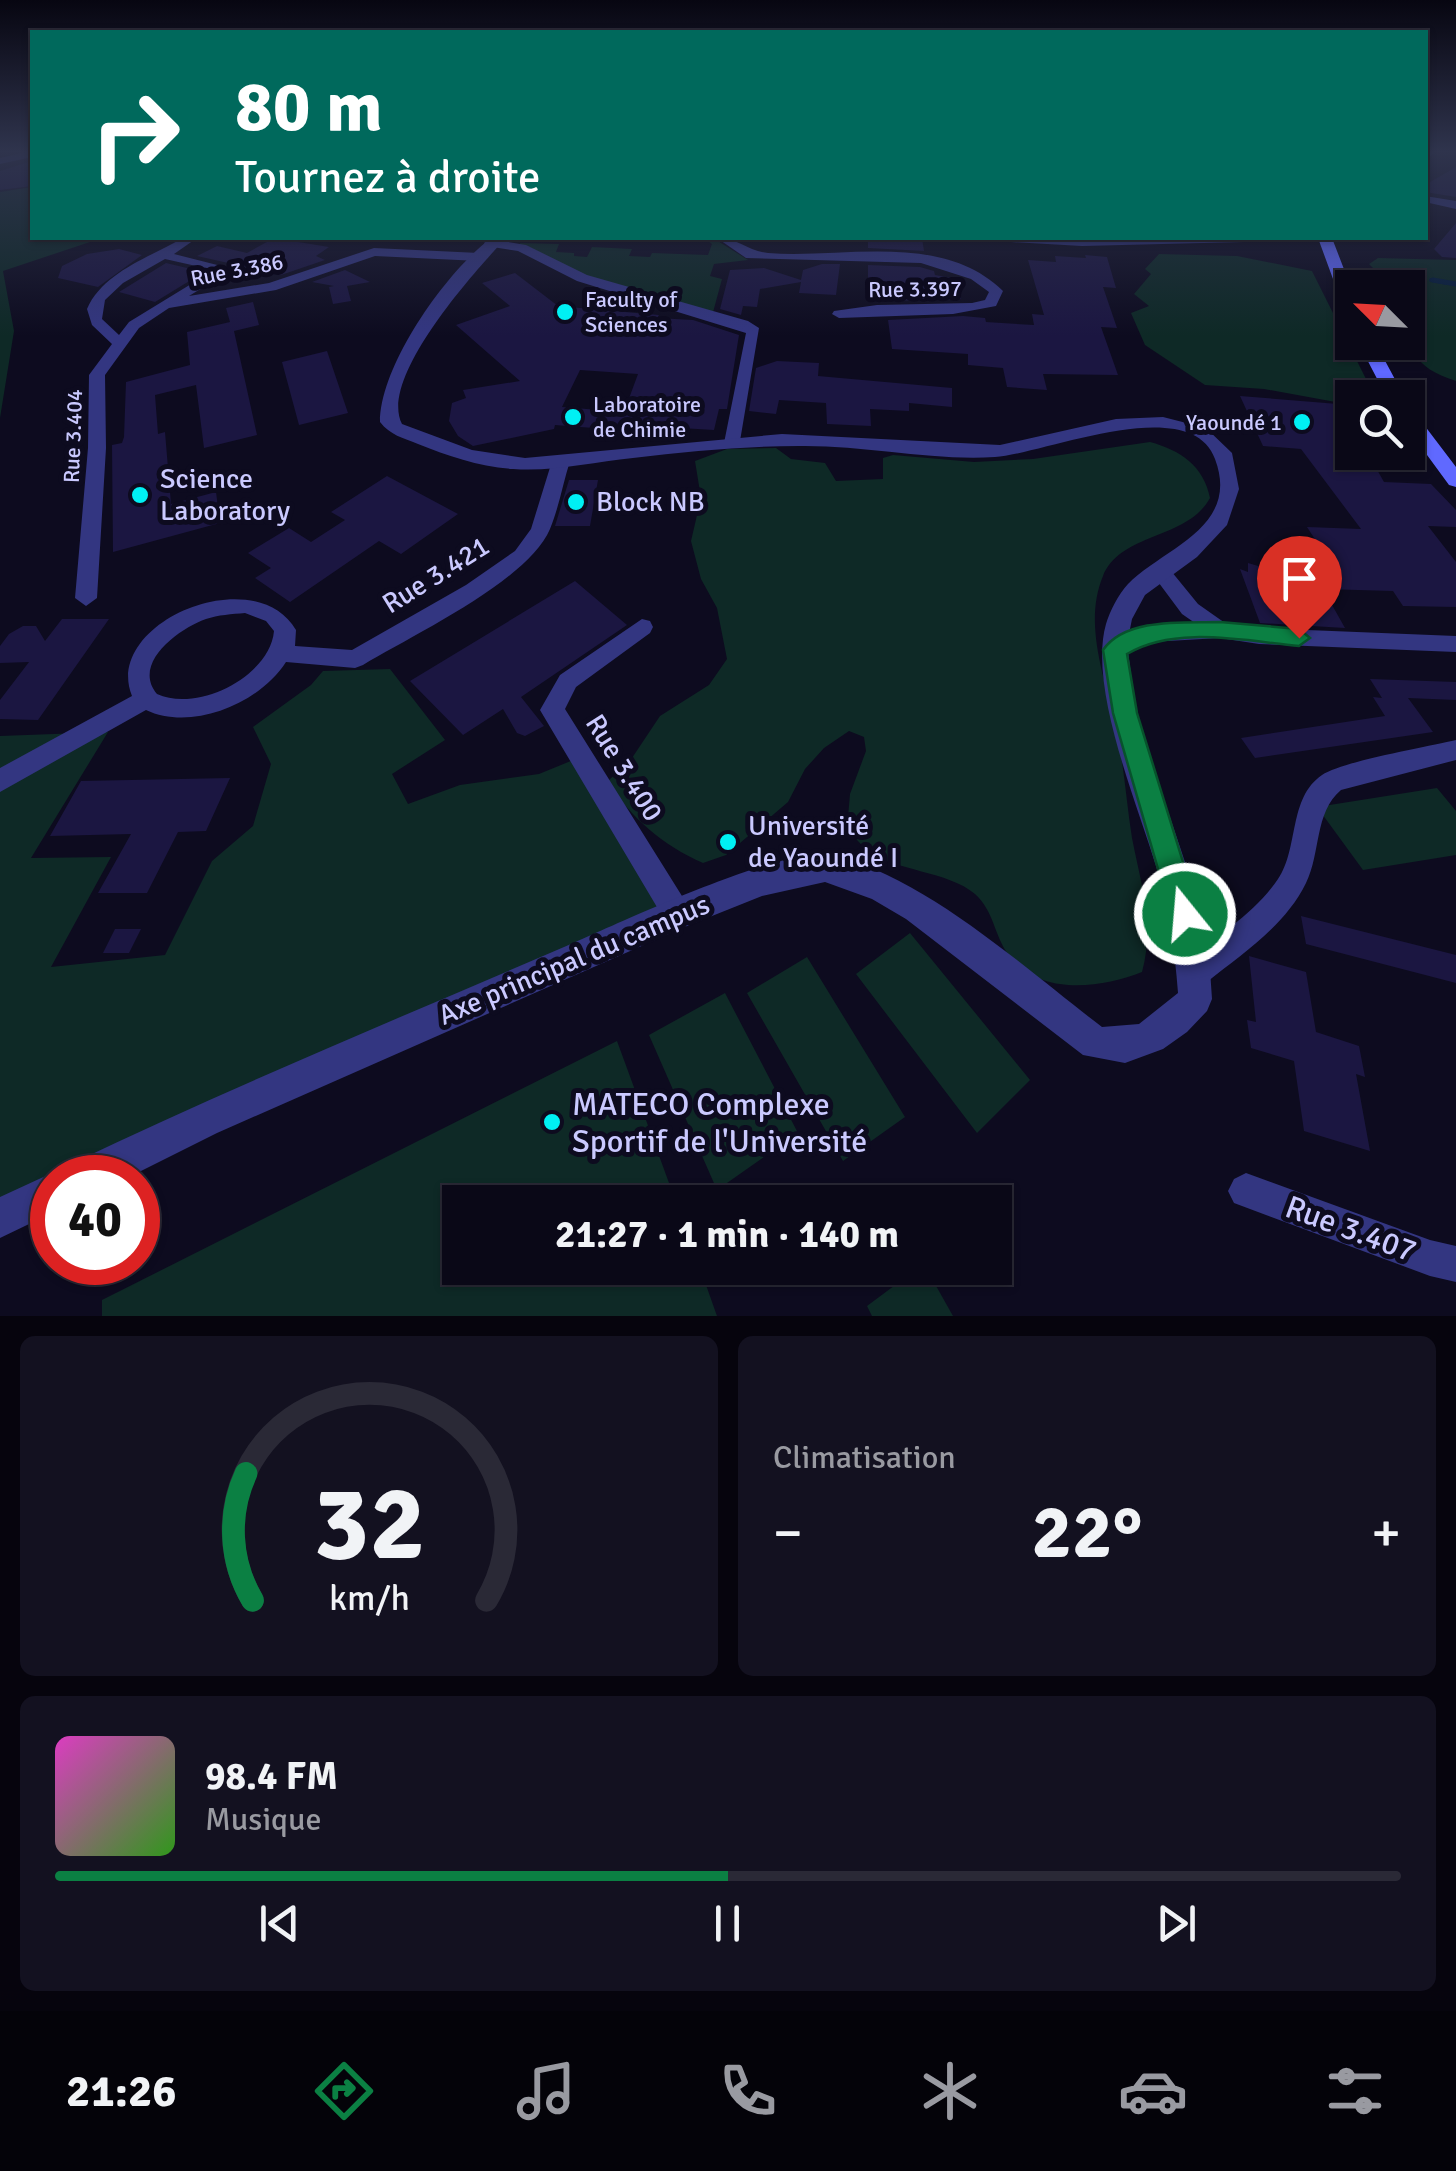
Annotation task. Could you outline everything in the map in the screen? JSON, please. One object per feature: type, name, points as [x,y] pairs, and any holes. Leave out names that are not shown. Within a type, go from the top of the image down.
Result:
[{"type":"main road","points":[[1326,240],[1337,270]]},
{"type":"main road","points":[[1425,440],[1456,481]]},
{"type":"street","name":"Rue 3.386","points":[[163,255],[188,240]]},
{"type":"street","name":"Rue 3.397","points":[[726,240],[746,254],[772,257],[838,255],[933,260],[980,276],[996,291],[992,303],[971,309],[878,307],[839,314]]},
{"type":"street","points":[[1046,240],[1163,240]]},
{"type":"street","points":[[489,246],[405,360],[391,393],[389,422],[421,438],[479,457],[506,463],[561,461],[732,443],[808,440],[998,451],[1139,422],[1188,427],[1211,440],[1226,456],[1232,490],[1218,527],[1126,602],[1115,650],[1125,713],[1185,914],[1196,971],[1244,933],[1285,892],[1297,872],[1312,806],[1320,789],[1333,781],[1456,750]]},
{"type":"street","name":"Rue 3.386","points":[[165,304],[271,288],[374,252],[521,248],[582,278],[743,324],[754,331],[732,443]]},
{"type":"street","name":"Rue 3.386","points":[[163,255],[226,269],[165,304]]},
{"type":"street","points":[[118,342],[95,321],[93,309],[101,292],[163,255]]},
{"type":"street","name":"Rue 3.404","points":[[86,598],[97,375],[118,342],[165,304]]},
{"type":"street","name":"Rue 3.421","points":[[281,653],[355,658],[473,590],[522,556],[540,530],[561,461]]},
{"type":"street","points":[[1160,571],[1190,609],[1220,630]]},
{"type":"street","points":[[246,605],[274,615],[282,626],[281,653],[258,681],[219,703],[177,710],[146,699],[138,687],[142,658],[168,630],[206,610],[246,605]]},
{"type":"street","name":"Rue 3.400","points":[[642,627],[568,681],[552,710],[677,914]]},
{"type":"street","points":[[1115,650],[1147,634],[1220,630],[1260,636],[1456,644]]},
{"type":"street","points":[[0,782],[146,699]]},
{"type":"street","name":"Axe principal du campus","points":[[132,1155],[677,914],[762,881],[825,868],[881,888],[917,908],[1095,1043],[1114,1048],[1151,1038],[1196,999],[1196,971]]},
{"type":"street","name":"Rue 3.407","points":[[1246,1192],[1456,1264]]},
{"type":"street","points":[[0,1218],[30,1204]]},
{"type":"green space","points":[[0,212],[30,212],[30,240],[96,240],[3,271],[14,331],[0,418]]},
{"type":"green space","points":[[706,240],[716,240],[748,260],[714,264],[710,276],[722,279],[712,316],[582,278],[521,248],[520,243],[559,244],[556,252],[587,257],[592,247],[632,249],[629,256],[708,255],[712,244]]},
{"type":"green space","points":[[1159,254],[1237,256],[1312,271],[1335,317],[1335,360],[1356,360],[1366,380],[1335,380],[1335,402],[1264,389],[1205,385],[1145,345],[1131,313],[1149,306],[1134,294],[1151,274],[1145,269]]},
{"type":"green space","points":[[1378,258],[1456,260],[1456,381],[1420,360],[1425,360],[1425,270],[1374,270],[1369,264]]},
{"type":"green space","points":[[1150,442],[1189,461],[1202,477],[1210,498],[1186,522],[1124,551],[1103,576],[1097,594],[1095,632],[1118,739],[1145,905],[1147,937],[1142,972],[1089,985],[1053,983],[1036,977],[1008,954],[975,894],[951,880],[892,863],[868,851],[847,829],[850,794],[866,751],[864,737],[849,731],[824,748],[805,769],[788,802],[726,855],[703,863],[649,829],[607,782],[632,758],[660,716],[709,685],[727,659],[717,608],[701,579],[691,541],[701,498],[695,461],[727,449],[776,448],[791,459],[825,463],[836,481],[883,479],[883,458],[893,455],[974,462],[1033,459]]},
{"type":"green space","points":[[390,669],[445,740],[392,774],[408,804],[460,785],[539,774],[583,756],[677,914],[135,1155],[30,1155],[30,1204],[0,1218],[0,736],[108,732],[31,858],[111,857],[51,967],[165,955],[212,861],[253,826],[271,764],[253,727],[311,685],[323,671]]},
{"type":"green space","points":[[1437,788],[1456,811],[1456,855],[1363,870],[1317,807]]},
{"type":"green space","points":[[910,933],[1030,1080],[977,1133],[856,974]]},
{"type":"green space","points":[[807,957],[905,1117],[843,1161],[747,993]]},
{"type":"green space","points":[[725,993],[798,1133],[724,1185],[715,1185],[649,1035]]},
{"type":"green space","name":"MATECO Complexe Sportif de l'Université","points":[[617,1041],[670,1185],[442,1185],[442,1285],[706,1285],[717,1316],[102,1316],[102,1300],[132,1285],[160,1285],[160,1271]]},
{"type":"green space","points":[[895,1285],[936,1285],[953,1316],[872,1316],[867,1306]]},
{"type":"building","points":[[1456,223],[1456,258],[1442,257],[1434,249]]},
{"type":"building","points":[[270,240],[329,247],[316,256],[325,260],[281,275],[197,256],[217,246],[247,253]]},
{"type":"building","points":[[868,240],[922,240],[924,251],[868,248]]},
{"type":"building","points":[[119,249],[142,255],[98,287],[58,278],[62,266],[87,254]]},
{"type":"building","points":[[1085,255],[1107,257],[1116,288],[1103,287],[1117,328],[1101,327],[1118,375],[1043,374],[1047,390],[1007,387],[1003,368],[968,365],[968,354],[892,349],[888,320],[963,316],[985,318],[986,322],[1034,325],[1032,314],[1044,315],[1028,260],[1056,262],[1055,256],[1086,258]]},
{"type":"building","points":[[166,263],[204,272],[155,302],[119,292]]},
{"type":"building","points":[[840,264],[836,295],[799,293],[801,282],[760,289],[757,307],[743,306],[741,315],[720,309],[730,270],[764,268],[801,280],[803,270]]},
{"type":"building","points":[[868,265],[920,267],[934,271],[935,275],[958,279],[961,299],[886,301],[868,297]]},
{"type":"building","points":[[345,270],[370,282],[347,286],[351,301],[333,304],[329,287],[334,286],[312,282]]},
{"type":"building","points":[[515,273],[558,306],[693,320],[739,335],[727,409],[719,409],[714,430],[664,427],[660,440],[603,436],[606,429],[555,425],[554,429],[473,446],[458,436],[449,421],[452,403],[466,398],[463,390],[520,381],[456,325],[510,306],[482,283]],"holes":[[[580,370],[638,374],[624,412],[562,407]]]},
{"type":"building","points":[[253,302],[259,325],[234,331],[257,435],[204,448],[196,385],[155,395],[158,434],[165,432],[171,504],[216,492],[220,523],[113,552],[112,445],[122,443],[124,437],[126,382],[190,365],[187,332],[230,322],[226,308]]},
{"type":"building","points":[[327,351],[348,413],[299,425],[282,362]]},
{"type":"building","points":[[777,361],[819,363],[818,376],[952,388],[952,407],[909,403],[909,411],[870,409],[871,426],[827,424],[826,403],[779,400],[776,414],[749,411],[756,368]]},
{"type":"building","points":[[1240,396],[1335,404],[1335,470],[1377,470],[1384,482],[1431,484],[1456,510],[1456,527],[1428,526],[1456,562],[1456,607],[1403,606],[1393,591],[1323,589],[1345,628],[1260,623],[1240,569],[1248,572],[1248,563],[1300,578],[1294,565],[1308,566],[1295,543],[1318,544],[1307,527],[1361,529],[1301,449],[1263,446]]},
{"type":"building","points":[[387,476],[458,514],[401,554],[379,541],[290,602],[255,578],[271,568],[248,553],[289,528],[311,542],[345,520],[331,512]]},
{"type":"building","points":[[569,480],[598,480],[590,526],[555,526]]},
{"type":"building","points":[[575,581],[627,625],[521,697],[544,726],[525,736],[517,733],[503,709],[463,735],[410,681]]},
{"type":"building","points":[[62,619],[109,619],[38,720],[0,719],[0,700],[29,662],[0,663],[0,646],[9,634],[23,626],[36,626],[45,641]]},
{"type":"building","points":[[1370,679],[1456,682],[1456,700],[1408,698],[1433,732],[1255,758],[1241,738],[1385,716],[1373,697],[1382,698]]},
{"type":"building","points":[[230,778],[206,831],[178,832],[147,893],[98,893],[131,834],[50,836],[81,781]]},
{"type":"building","points":[[1301,916],[1456,955],[1456,983],[1306,944]]},
{"type":"building","points":[[115,929],[141,929],[129,953],[103,953]]},
{"type":"building","points":[[1249,956],[1306,972],[1316,1032],[1359,1046],[1365,1077],[1356,1074],[1370,1151],[1304,1131],[1294,1061],[1251,1048],[1247,1020],[1256,1022]]},
{"type":"waterway","points":[[1431,280],[1448,283]]},
{"type":"waterway","points":[[1433,280],[1456,284]]},
{"type":"place","name":"Faculty of Sciences","points":[[565,312]]},
{"type":"place","name":"Laboratoire de Chimie","points":[[573,417]]},
{"type":"place","name":"Yaoundé 1","points":[[1302,422]]},
{"type":"place","name":"Science Laboratory","points":[[140,495]]},
{"type":"place","name":"Block NB","points":[[576,502]]},
{"type":"place","name":"Université de Yaoundé I","points":[[728,842]]},
{"type":"place","name":"MATECO Complexe Sportif de l'Université","points":[[552,1122]]},
{"type":"route","points":[[1185,914],[1125,713],[1115,650],[1136,638],[1160,632],[1220,630],[1299,638]]}]
